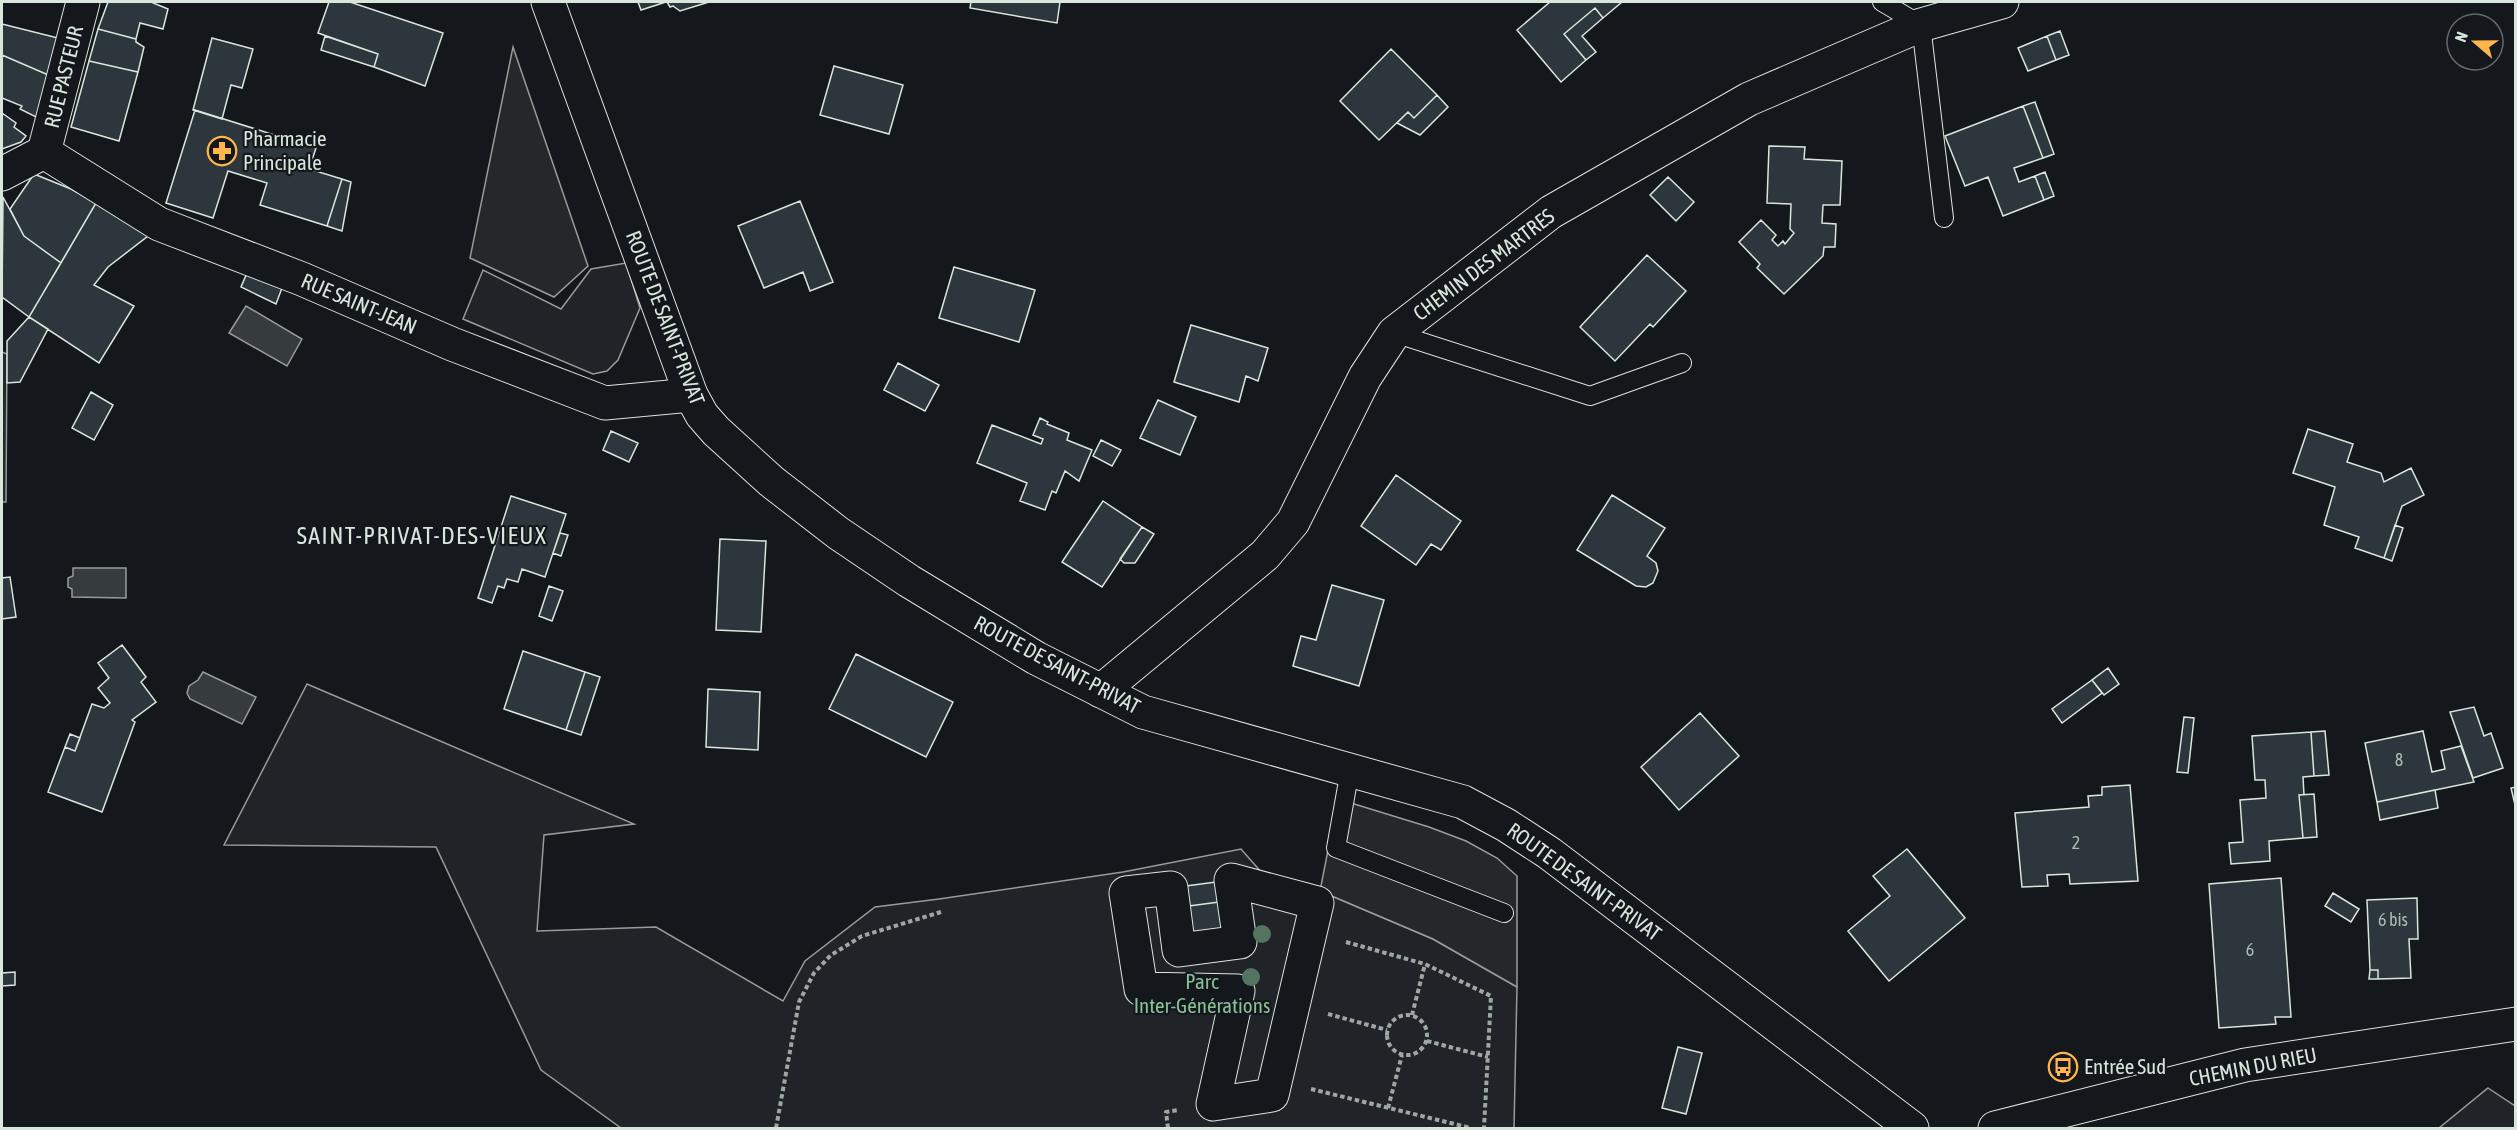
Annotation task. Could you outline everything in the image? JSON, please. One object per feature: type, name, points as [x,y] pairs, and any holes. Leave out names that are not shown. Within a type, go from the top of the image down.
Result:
[{"type":"street","name":"RUE PASTEUR","points":[[44,152],[83,2]]},
{"type":"street","name":"ROUTE DE SAINT-PRIVAT","points":[[548,2],[691,394],[702,415],[716,432],[771,481],[838,532],[909,581],[1036,658],[1143,712],[1463,802],[1506,825],[1549,853],[1912,1128]]},
{"type":"street","name":"CHEMIN DES MARTRES","points":[[1101,691],[1265,555],[1293,522],[1365,377],[1394,333],[1551,212],[1749,99],[1921,25],[2002,2]]},
{"type":"street","points":[[2,174],[44,152]]},
{"type":"street","name":"RUE SAINT-JEAN","points":[[44,152],[159,224],[302,279],[452,344],[604,403],[691,394]]},
{"type":"street","points":[[1231,880],[1317,903],[1272,1095],[1213,1104],[1238,991],[1141,989],[1126,893],[1171,888],[1179,950],[1240,942],[1231,880]]},
{"type":"street","name":"CHEMIN DU RIEU","points":[[1995,1128],[2245,1065],[2516,1024]]},
{"type":"lane","points":[[1882,2],[1921,25],[1944,218]]},
{"type":"lane","points":[[1394,333],[1590,396],[1682,363]]},
{"type":"lane","points":[[1350,770],[1336,848],[1504,913]]},
{"type":"path","points":[[776,1128],[799,1002],[814,973],[831,955],[862,936],[941,912]]},
{"type":"path","points":[[1342,941],[1425,964],[1491,996],[1484,1128]]},
{"type":"path","points":[[1412,1015],[1425,964]]},
{"type":"path","points":[[1328,1003],[1326,1014],[1387,1030]]},
{"type":"path","points":[[1399,1015],[1412,1015],[1424,1023],[1426,1041],[1417,1053],[1402,1055],[1388,1043],[1387,1030],[1389,1023],[1399,1015]]},
{"type":"path","points":[[1426,1041],[1488,1057]]},
{"type":"path","points":[[1388,1108],[1402,1055]]},
{"type":"path","points":[[1306,1088],[1471,1128]]},
{"type":"green space","points":[[626,263],[640,308],[618,360],[607,371],[593,374],[463,319],[483,270],[561,309],[591,269]]},
{"type":"green space","name":"Parc Inter-Générations","points":[[307,684],[634,824],[544,835],[537,931],[656,927],[783,1001],[805,961],[875,907],[1123,872],[1241,849],[1263,874],[1320,891],[1433,939],[1517,987],[1514,1128],[621,1128],[541,1070],[436,847],[224,845]]},
{"type":"green space","points":[[2488,1088],[2515,1106],[2515,1128],[2439,1128]]},
{"type":"shaded area","points":[[513,47],[588,266],[554,297],[470,258]]},
{"type":"shaded area","points":[[246,306],[302,339],[287,366],[229,333]]},
{"type":"shaded area","points":[[2,352],[7,354],[6,502],[2,502]]},
{"type":"shaded area","points":[[73,568],[126,568],[126,598],[72,597],[72,589],[68,587],[68,578],[73,576]]},
{"type":"shaded area","points":[[203,672],[256,697],[242,724],[190,699],[187,693],[189,686],[198,680]]},
{"type":"shaded area","points":[[1338,799],[1466,841],[1497,858],[1517,876],[1517,987],[1433,939],[1320,891]]},
{"type":"building","points":[[108,2],[151,2],[168,9],[163,29],[140,23],[136,39],[98,29]]},
{"type":"building","points":[[329,2],[350,2],[443,33],[425,86],[374,67],[378,54],[318,33]]},
{"type":"building","points":[[638,2],[666,2],[641,10]]},
{"type":"building","points":[[667,2],[709,2],[680,11],[673,6],[670,7]]},
{"type":"building","points":[[971,2],[1060,2],[1057,23],[970,8]]},
{"type":"building","points":[[1550,2],[1622,2],[1603,18],[1595,8],[1564,34],[1586,60],[1561,82],[1517,30]]},
{"type":"building","points":[[1595,8],[1603,18],[1582,36],[1596,52],[1586,60],[1564,34]]},
{"type":"building","points":[[2,24],[62,39],[53,77],[2,55]]},
{"type":"building","points":[[98,29],[136,39],[136,42],[144,47],[138,72],[89,61]]},
{"type":"building","points":[[2060,31],[2069,55],[2056,60],[2047,36]]},
{"type":"building","points":[[325,36],[378,54],[374,67],[321,50]]},
{"type":"building","points":[[2047,36],[2056,60],[2028,71],[2018,48]]},
{"type":"building","points":[[212,38],[253,49],[242,88],[231,85],[222,119],[193,110]]},
{"type":"building","points":[[1391,49],[1437,95],[1414,118],[1408,112],[1379,140],[1340,101]]},
{"type":"building","points":[[2,55],[53,77],[42,120],[20,109],[22,106],[2,98]]},
{"type":"building","points":[[89,61],[138,72],[119,141],[71,127]]},
{"type":"building","points":[[834,66],[903,85],[889,134],[820,115]]},
{"type":"building","points":[[1437,95],[1448,107],[1420,135],[1397,123],[1408,112],[1414,118]]},
{"type":"building","points":[[2035,102],[2054,154],[2043,158],[2023,106]]},
{"type":"building","points":[[2023,106],[2043,158],[2014,168],[2019,182],[2035,176],[2044,200],[2003,216],[1988,177],[1965,186],[1945,136]]},
{"type":"building","points":[[195,110],[316,148],[309,169],[342,179],[327,226],[260,205],[267,183],[228,171],[213,218],[166,203]]},
{"type":"building","points":[[2,113],[16,123],[14,127],[26,136],[21,142],[2,149]]},
{"type":"building","points":[[1769,146],[1805,147],[1804,159],[1842,161],[1840,205],[1823,205],[1822,223],[1836,224],[1835,247],[1824,247],[1823,256],[1784,294],[1757,268],[1760,264],[1739,242],[1761,220],[1776,235],[1772,240],[1778,246],[1783,241],[1785,244],[1794,233],[1790,229],[1791,204],[1767,203]]},
{"type":"building","points":[[2045,172],[2054,196],[2044,200],[2035,176]]},
{"type":"building","points":[[34,174],[71,189],[96,203],[61,263],[24,236],[10,209]]},
{"type":"building","points":[[1668,177],[1694,202],[1676,221],[1650,195]]},
{"type":"building","points":[[342,179],[351,182],[342,231],[327,226]]},
{"type":"building","points":[[3,197],[24,236],[61,263],[29,317],[2,297]]},
{"type":"building","points":[[800,201],[833,282],[810,291],[803,272],[764,288],[738,226]]},
{"type":"building","points":[[96,203],[148,236],[108,267],[94,285],[134,306],[99,363],[29,317]]},
{"type":"building","points":[[1647,255],[1686,291],[1653,327],[1650,324],[1615,361],[1580,327]]},
{"type":"building","points":[[954,267],[1035,290],[1019,342],[939,318]]},
{"type":"building","points":[[247,273],[282,288],[276,304],[241,287]]},
{"type":"building","points":[[29,317],[48,329],[20,382],[7,383],[7,341]]},
{"type":"building","points":[[1191,325],[1268,348],[1258,381],[1246,376],[1239,402],[1174,382]]},
{"type":"building","points":[[898,363],[939,385],[925,411],[884,390]]},
{"type":"building","points":[[91,392],[113,405],[94,440],[72,428]]},
{"type":"building","points":[[1158,400],[1196,417],[1180,455],[1140,438]]},
{"type":"building","points":[[1040,418],[1048,422],[1047,424],[1069,433],[1067,440],[1092,450],[1079,481],[1065,471],[1056,493],[1052,491],[1045,510],[1020,501],[1027,483],[977,463],[992,425],[1041,444],[1043,439],[1033,435]]},
{"type":"building","points":[[2308,429],[2353,444],[2347,462],[2381,473],[2384,482],[2411,468],[2424,495],[2402,506],[2384,558],[2355,548],[2359,537],[2324,525],[2335,487],[2293,473]]},
{"type":"building","points":[[611,431],[638,443],[629,462],[603,450]]},
{"type":"building","points":[[1101,440],[1121,450],[1112,466],[1093,456]]},
{"type":"building","points":[[1396,475],[1461,521],[1441,550],[1431,544],[1416,565],[1361,526]]},
{"type":"building","points":[[1612,495],[1665,528],[1647,556],[1656,563],[1658,571],[1653,583],[1646,587],[1636,586],[1577,550]]},
{"type":"building","points":[[511,496],[566,514],[545,577],[522,569],[518,582],[507,579],[504,588],[498,586],[492,603],[478,598]]},
{"type":"building","points":[[1103,501],[1142,527],[1102,587],[1062,562]]},
{"type":"building","points":[[2395,525],[2403,528],[2392,561],[2384,558]]},
{"type":"building","points":[[1142,527],[1154,534],[1135,563],[1124,563],[1120,559]]},
{"type":"building","points":[[560,533],[568,535],[561,556],[553,553]]},
{"type":"building","points":[[720,539],[766,541],[761,632],[716,630]]},
{"type":"building","points":[[10,577],[16,617],[2,619],[2,578]]},
{"type":"building","points":[[1332,585],[1384,600],[1359,686],[1293,666],[1301,636],[1316,640]]},
{"type":"building","points":[[549,586],[563,591],[552,621],[539,616]]},
{"type":"building","points":[[122,645],[146,677],[141,682],[156,702],[132,720],[135,722],[102,812],[48,792],[65,747],[75,751],[92,704],[104,708],[110,703],[98,688],[109,678],[98,663]]},
{"type":"building","points":[[523,651],[585,672],[566,730],[504,709]]},
{"type":"building","points":[[856,654],[953,702],[926,757],[829,709]]},
{"type":"building","points":[[2108,668],[2119,684],[2104,695],[2092,680]]},
{"type":"building","points":[[585,672],[600,677],[581,735],[566,730]]},
{"type":"building","points":[[2092,680],[2102,693],[2062,723],[2052,709]]},
{"type":"building","points":[[708,689],[760,692],[758,750],[706,747]]},
{"type":"building","points":[[2474,707],[2484,736],[2491,733],[2503,768],[2473,778],[2450,712]]},
{"type":"building","points":[[1700,713],[1739,756],[1679,810],[1641,767]]},
{"type":"building","points":[[2184,717],[2194,718],[2188,773],[2177,772]]},
{"type":"building","points":[[2325,731],[2329,775],[2314,776],[2311,732]]},
{"type":"building","points":[[2423,731],[2432,772],[2445,769],[2441,751],[2461,746],[2474,782],[2377,802],[2365,743]]},
{"type":"building","points":[[2311,732],[2314,776],[2303,777],[2304,795],[2299,795],[2303,838],[2269,841],[2270,861],[2231,864],[2229,843],[2243,842],[2240,800],[2266,798],[2265,780],[2255,780],[2252,736]]},
{"type":"building","points":[[70,734],[80,738],[75,751],[65,747]]},
{"type":"building","points":[[2130,785],[2138,881],[2070,884],[2069,874],[2047,875],[2048,886],[2022,887],[2015,813],[2089,807],[2088,796],[2102,795],[2102,787]]},
{"type":"building","points":[[2516,787],[2516,809],[2511,788]]},
{"type":"building","points":[[2435,790],[2438,808],[2380,820],[2377,802]]},
{"type":"building","points":[[2314,794],[2317,837],[2303,838],[2299,795]]},
{"type":"building","points":[[1907,849],[1965,918],[1889,981],[1848,931],[1890,896],[1873,876]]},
{"type":"building","points":[[2281,878],[2291,1017],[2275,1017],[2276,1024],[2219,1028],[2209,884]]},
{"type":"building","points":[[1231,880],[1234,900],[1174,908],[1171,888]]},
{"type":"building","points":[[2333,893],[2359,909],[2351,922],[2325,906]]},
{"type":"building","points":[[2417,898],[2418,939],[2409,939],[2411,978],[2378,979],[2378,970],[2370,970],[2367,900]]},
{"type":"building","points":[[1234,900],[1240,942],[1179,950],[1174,908]]},
{"type":"building","points":[[2370,970],[2378,970],[2378,979],[2369,979]]},
{"type":"building","points":[[15,972],[15,985],[2,986],[2,973]]},
{"type":"building","points":[[1678,1047],[1702,1053],[1686,1114],[1662,1108]]},
{"type":"place","name":"Pharmacie Principale","points":[[222,151]]},
{"type":"place","name":"Entrée Sud","points":[[2063,1067]]},
{"type":"district","name":"SAINT-PRIVAT-DES-VIEUX","points":[[422,536]]}]
